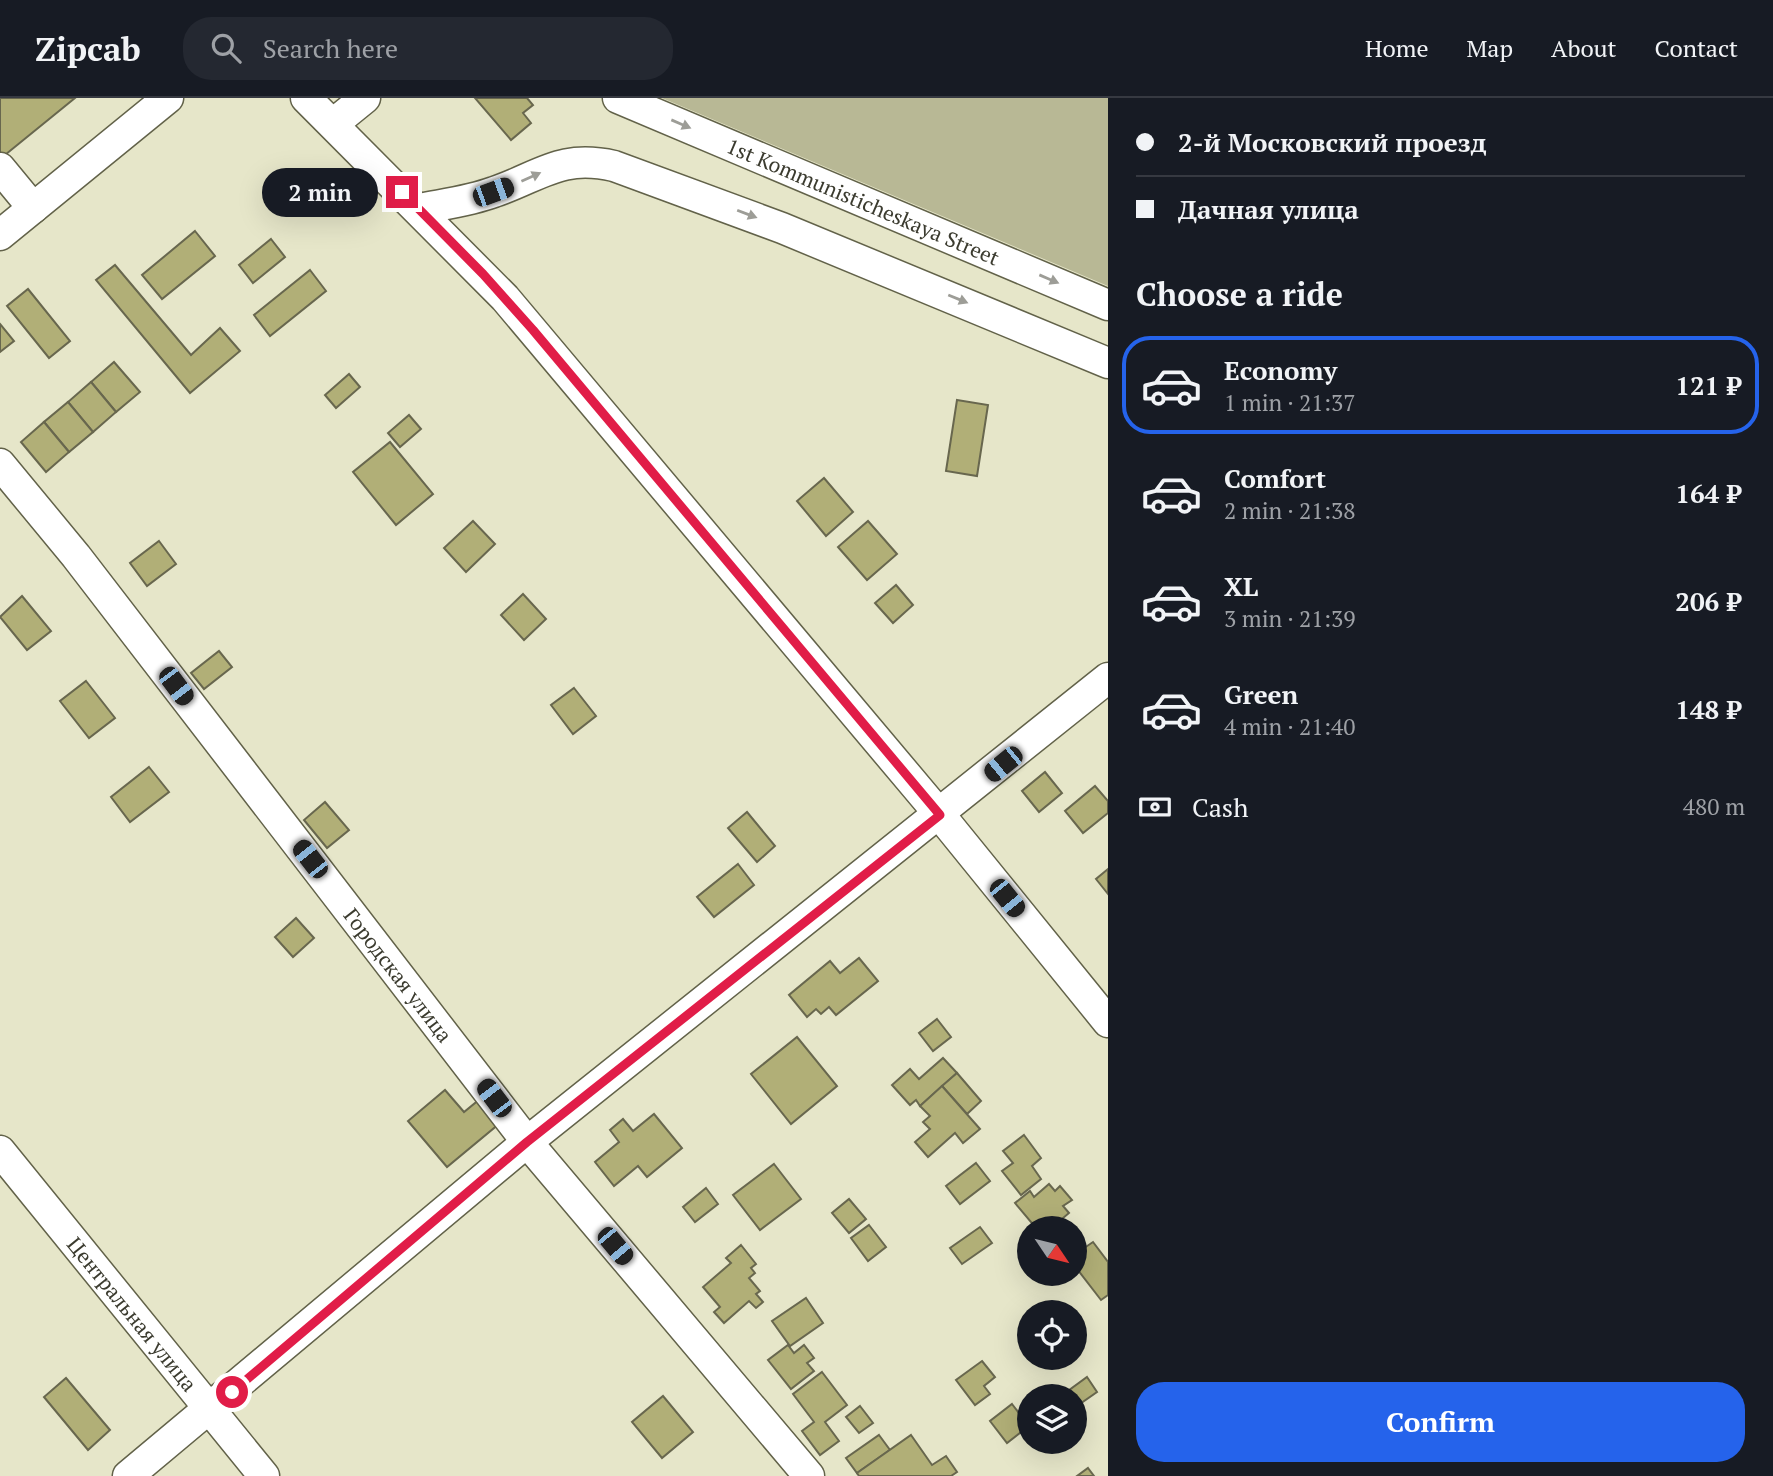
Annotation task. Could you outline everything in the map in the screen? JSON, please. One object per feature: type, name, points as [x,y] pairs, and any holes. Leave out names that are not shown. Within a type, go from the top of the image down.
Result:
[{"type":"street","points":[[17,221],[168,98]]},
{"type":"street","points":[[306,98],[419,209],[533,330],[940,815],[1108,1022]]},
{"type":"street","points":[[332,124],[365,98]]},
{"type":"street","name":"1st Kommunisticheskaya Street","points":[[618,98],[1108,305]]},
{"type":"street","points":[[419,209],[478,197],[567,163],[585,161],[614,166],[792,231],[1108,363]]},
{"type":"street","points":[[0,168],[17,221]]},
{"type":"street","points":[[0,197],[17,221]]},
{"type":"street","name":"Городская улица","points":[[0,464],[84,567],[527,1142],[809,1476]]},
{"type":"street","points":[[128,1476],[527,1142],[940,815],[1108,678]]},
{"type":"street","name":"Центральная улица","points":[[0,1151],[264,1476]]},
{"type":"green space","points":[[662,98],[1108,98],[1108,286]]},
{"type":"building","points":[[0,98],[75,98],[0,159]]},
{"type":"building","points":[[475,98],[527,98],[533,105],[523,113],[531,123],[511,140]]},
{"type":"building","points":[[195,231],[215,256],[162,299],[142,275]]},
{"type":"building","points":[[271,239],[285,257],[253,283],[239,265]]},
{"type":"building","points":[[115,265],[191,355],[220,328],[240,351],[190,393],[96,280]]},
{"type":"building","points":[[310,270],[326,291],[270,336],[254,315]]},
{"type":"building","points":[[28,289],[70,341],[49,358],[7,306]]},
{"type":"building","points":[[0,324],[14,341],[0,352]]},
{"type":"building","points":[[114,362],[140,392],[116,412],[91,382]]},
{"type":"building","points":[[349,374],[360,387],[336,408],[325,395]]},
{"type":"building","points":[[91,382],[116,412],[93,432],[68,402]]},
{"type":"building","points":[[957,400],[988,405],[977,476],[946,471]]},
{"type":"building","points":[[68,402],[93,432],[69,452],[44,422]]},
{"type":"building","points":[[409,415],[421,429],[400,447],[388,433]]},
{"type":"building","points":[[44,422],[69,452],[46,472],[21,442]]},
{"type":"building","points":[[390,442],[433,494],[396,525],[353,472]]},
{"type":"building","points":[[824,478],[853,512],[826,536],[797,501]]},
{"type":"building","points":[[473,521],[495,544],[466,572],[444,548]]},
{"type":"building","points":[[868,521],[897,554],[867,580],[838,547]]},
{"type":"building","points":[[159,541],[176,564],[147,586],[130,563]]},
{"type":"building","points":[[896,585],[913,605],[893,623],[875,603]]},
{"type":"building","points":[[523,594],[546,619],[524,640],[501,615]]},
{"type":"building","points":[[22,596],[51,631],[27,650],[0,617]]},
{"type":"building","points":[[219,651],[232,667],[204,689],[191,673]]},
{"type":"building","points":[[86,681],[115,718],[89,738],[60,701]]},
{"type":"building","points":[[574,688],[596,716],[573,734],[551,705]]},
{"type":"building","points":[[149,767],[169,792],[130,822],[111,797]]},
{"type":"building","points":[[1045,772],[1062,793],[1039,812],[1022,791]]},
{"type":"building","points":[[1095,786],[1108,801],[1108,813],[1083,833],[1065,811]]},
{"type":"building","points":[[325,802],[349,830],[327,848],[304,820]]},
{"type":"building","points":[[747,812],[775,846],[757,862],[728,828]]},
{"type":"building","points":[[738,864],[754,885],[714,917],[697,897]]},
{"type":"building","points":[[1108,869],[1108,894],[1096,879]]},
{"type":"building","points":[[296,918],[314,938],[293,957],[275,937]]},
{"type":"building","points":[[859,958],[878,981],[836,1015],[829,1007],[821,1014],[816,1009],[807,1017],[789,995],[830,961],[840,973]]},
{"type":"building","points":[[937,1019],[951,1037],[933,1051],[919,1033]]},
{"type":"building","points":[[797,1037],[837,1086],[791,1124],[751,1074]]},
{"type":"building","points":[[943,1058],[957,1073],[920,1106],[916,1100],[910,1105],[892,1085],[910,1069],[919,1079]]},
{"type":"building","points":[[957,1073],[981,1101],[967,1114],[942,1086]]},
{"type":"building","points":[[942,1086],[980,1129],[963,1143],[955,1133],[928,1157],[915,1142],[930,1129],[923,1122],[930,1116],[920,1106]]},
{"type":"building","points":[[445,1090],[464,1112],[480,1099],[500,1123],[447,1167],[408,1121]]},
{"type":"building","points":[[654,1114],[682,1148],[647,1177],[638,1166],[614,1186],[595,1162],[619,1142],[610,1130],[623,1119],[633,1131]]},
{"type":"building","points":[[1024,1135],[1041,1158],[1032,1166],[1041,1179],[1021,1195],[1002,1171],[1013,1163],[1003,1151]]},
{"type":"building","points":[[976,1163],[990,1181],[960,1204],[946,1186]]},
{"type":"building","points":[[774,1164],[801,1199],[760,1230],[733,1195]]},
{"type":"building","points":[[1049,1184],[1055,1191],[1060,1186],[1072,1200],[1063,1206],[1069,1213],[1065,1216],[1026,1216],[1015,1203],[1030,1191],[1034,1197]]},
{"type":"building","points":[[706,1188],[718,1204],[695,1222],[683,1207]]},
{"type":"building","points":[[849,1199],[866,1219],[849,1233],[832,1213]]},
{"type":"building","points":[[869,1225],[886,1247],[868,1261],[851,1238]]},
{"type":"building","points":[[980,1227],[992,1243],[962,1264],[950,1248]]},
{"type":"building","points":[[1093,1242],[1108,1262],[1108,1295],[1101,1300],[1087,1282],[1087,1246]]},
{"type":"building","points":[[741,1245],[756,1264],[751,1268],[755,1273],[749,1278],[760,1291],[756,1294],[763,1302],[756,1308],[749,1301],[724,1323],[714,1312],[720,1307],[703,1287],[731,1263],[726,1258]]},
{"type":"building","points":[[806,1298],[823,1323],[790,1346],[772,1321]]},
{"type":"building","points":[[788,1345],[794,1353],[804,1345],[814,1358],[807,1363],[814,1371],[791,1389],[768,1360]]},
{"type":"building","points":[[982,1361],[995,1377],[984,1386],[990,1394],[975,1405],[956,1380]]},
{"type":"building","points":[[822,1372],[847,1405],[825,1422],[839,1441],[820,1455],[802,1431],[814,1422],[793,1394]]},
{"type":"building","points":[[1087,1377],[1097,1392],[1087,1399],[1087,1384],[1077,1384]]},
{"type":"building","points":[[66,1378],[110,1430],[88,1450],[44,1397]]},
{"type":"building","points":[[663,1396],[693,1432],[662,1458],[632,1422]]},
{"type":"building","points":[[1012,1404],[1017,1410],[1017,1435],[1007,1443],[990,1421]]},
{"type":"building","points":[[860,1406],[873,1423],[859,1433],[846,1417]]},
{"type":"building","points":[[879,1435],[890,1450],[857,1473],[846,1458]]},
{"type":"building","points":[[911,1435],[932,1465],[946,1456],[957,1472],[951,1476],[859,1476],[857,1473]]},
{"type":"building","points":[[1088,1468],[1094,1476],[1077,1476]]},
{"type":"route","points":[[232,1392],[527,1142],[940,815],[533,330],[483,274],[402,192]]}]
